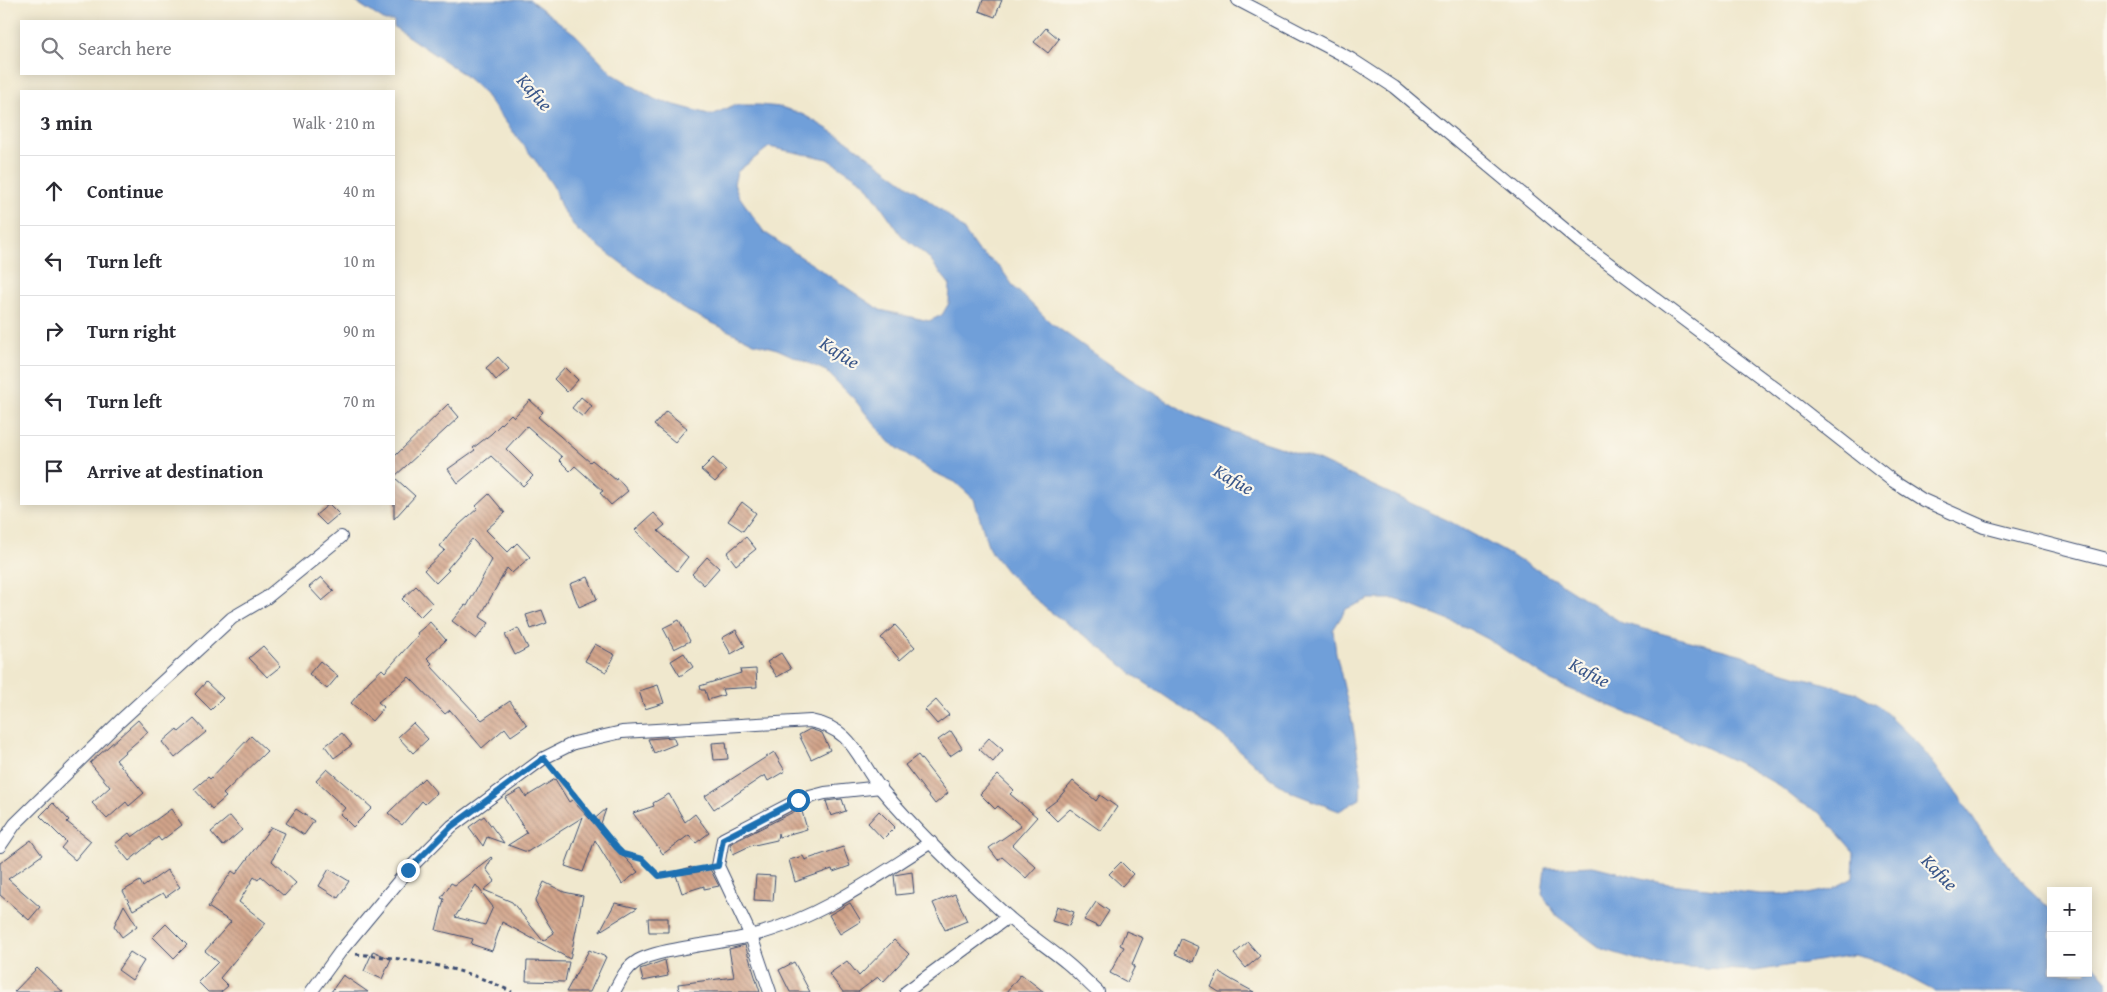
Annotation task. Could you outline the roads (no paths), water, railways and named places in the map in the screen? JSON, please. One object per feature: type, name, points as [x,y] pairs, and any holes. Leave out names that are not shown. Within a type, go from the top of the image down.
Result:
[{"type":"street","points":[[1238,0],[1351,59],[1394,87],[1580,242],[1775,388],[1893,482],[1945,511],[1984,527],[2107,559]]},
{"type":"street","points":[[0,846],[15,824],[120,721],[232,618],[266,598],[341,536]]},
{"type":"street","points":[[311,992],[340,952],[408,870],[452,826],[544,758],[574,743],[622,732],[810,721],[827,724],[844,735],[860,754],[880,788],[931,842],[1008,917],[1067,963],[1098,992]]},
{"type":"street","points":[[770,992],[752,936],[718,866],[723,839],[798,800],[819,794],[880,788]]},
{"type":"street","points":[[614,992],[624,972],[636,961],[654,955],[752,936],[826,906],[880,875],[931,842]]},
{"type":"street","points":[[906,992],[1008,917]]},
{"type":"water","name":"Kafue","points":[[353,0],[530,0],[576,35],[613,74],[656,100],[712,115],[734,105],[759,105],[781,107],[804,115],[846,140],[944,212],[962,228],[978,251],[999,266],[1014,287],[1051,323],[1129,378],[1191,415],[1233,432],[1318,460],[1449,521],[1557,581],[1622,623],[1743,655],[1764,666],[1857,693],[1878,705],[1918,744],[1959,796],[1991,845],[2024,884],[2047,906],[2047,977],[2092,977],[2092,962],[2107,980],[2107,992],[1936,992],[1878,961],[1854,955],[1755,971],[1655,965],[1602,949],[1557,916],[1542,894],[1545,868],[1593,866],[1662,883],[1760,894],[1808,894],[1832,889],[1853,878],[1854,852],[1820,813],[1798,801],[1778,785],[1737,762],[1670,731],[1551,681],[1488,639],[1465,627],[1395,599],[1369,599],[1346,609],[1333,630],[1361,774],[1360,799],[1339,811],[1293,793],[1271,779],[1221,734],[1135,676],[1095,643],[1045,608],[1007,572],[989,549],[974,499],[955,482],[931,471],[889,442],[854,399],[826,371],[777,349],[754,343],[683,309],[577,230],[562,209],[553,186],[538,164],[482,91],[462,73],[395,28],[395,20],[383,20]],"holes":[[[769,147],[828,159],[865,183],[902,236],[927,256],[950,285],[949,303],[942,315],[929,321],[880,310],[764,232],[739,196],[734,184],[737,172]]]}]
